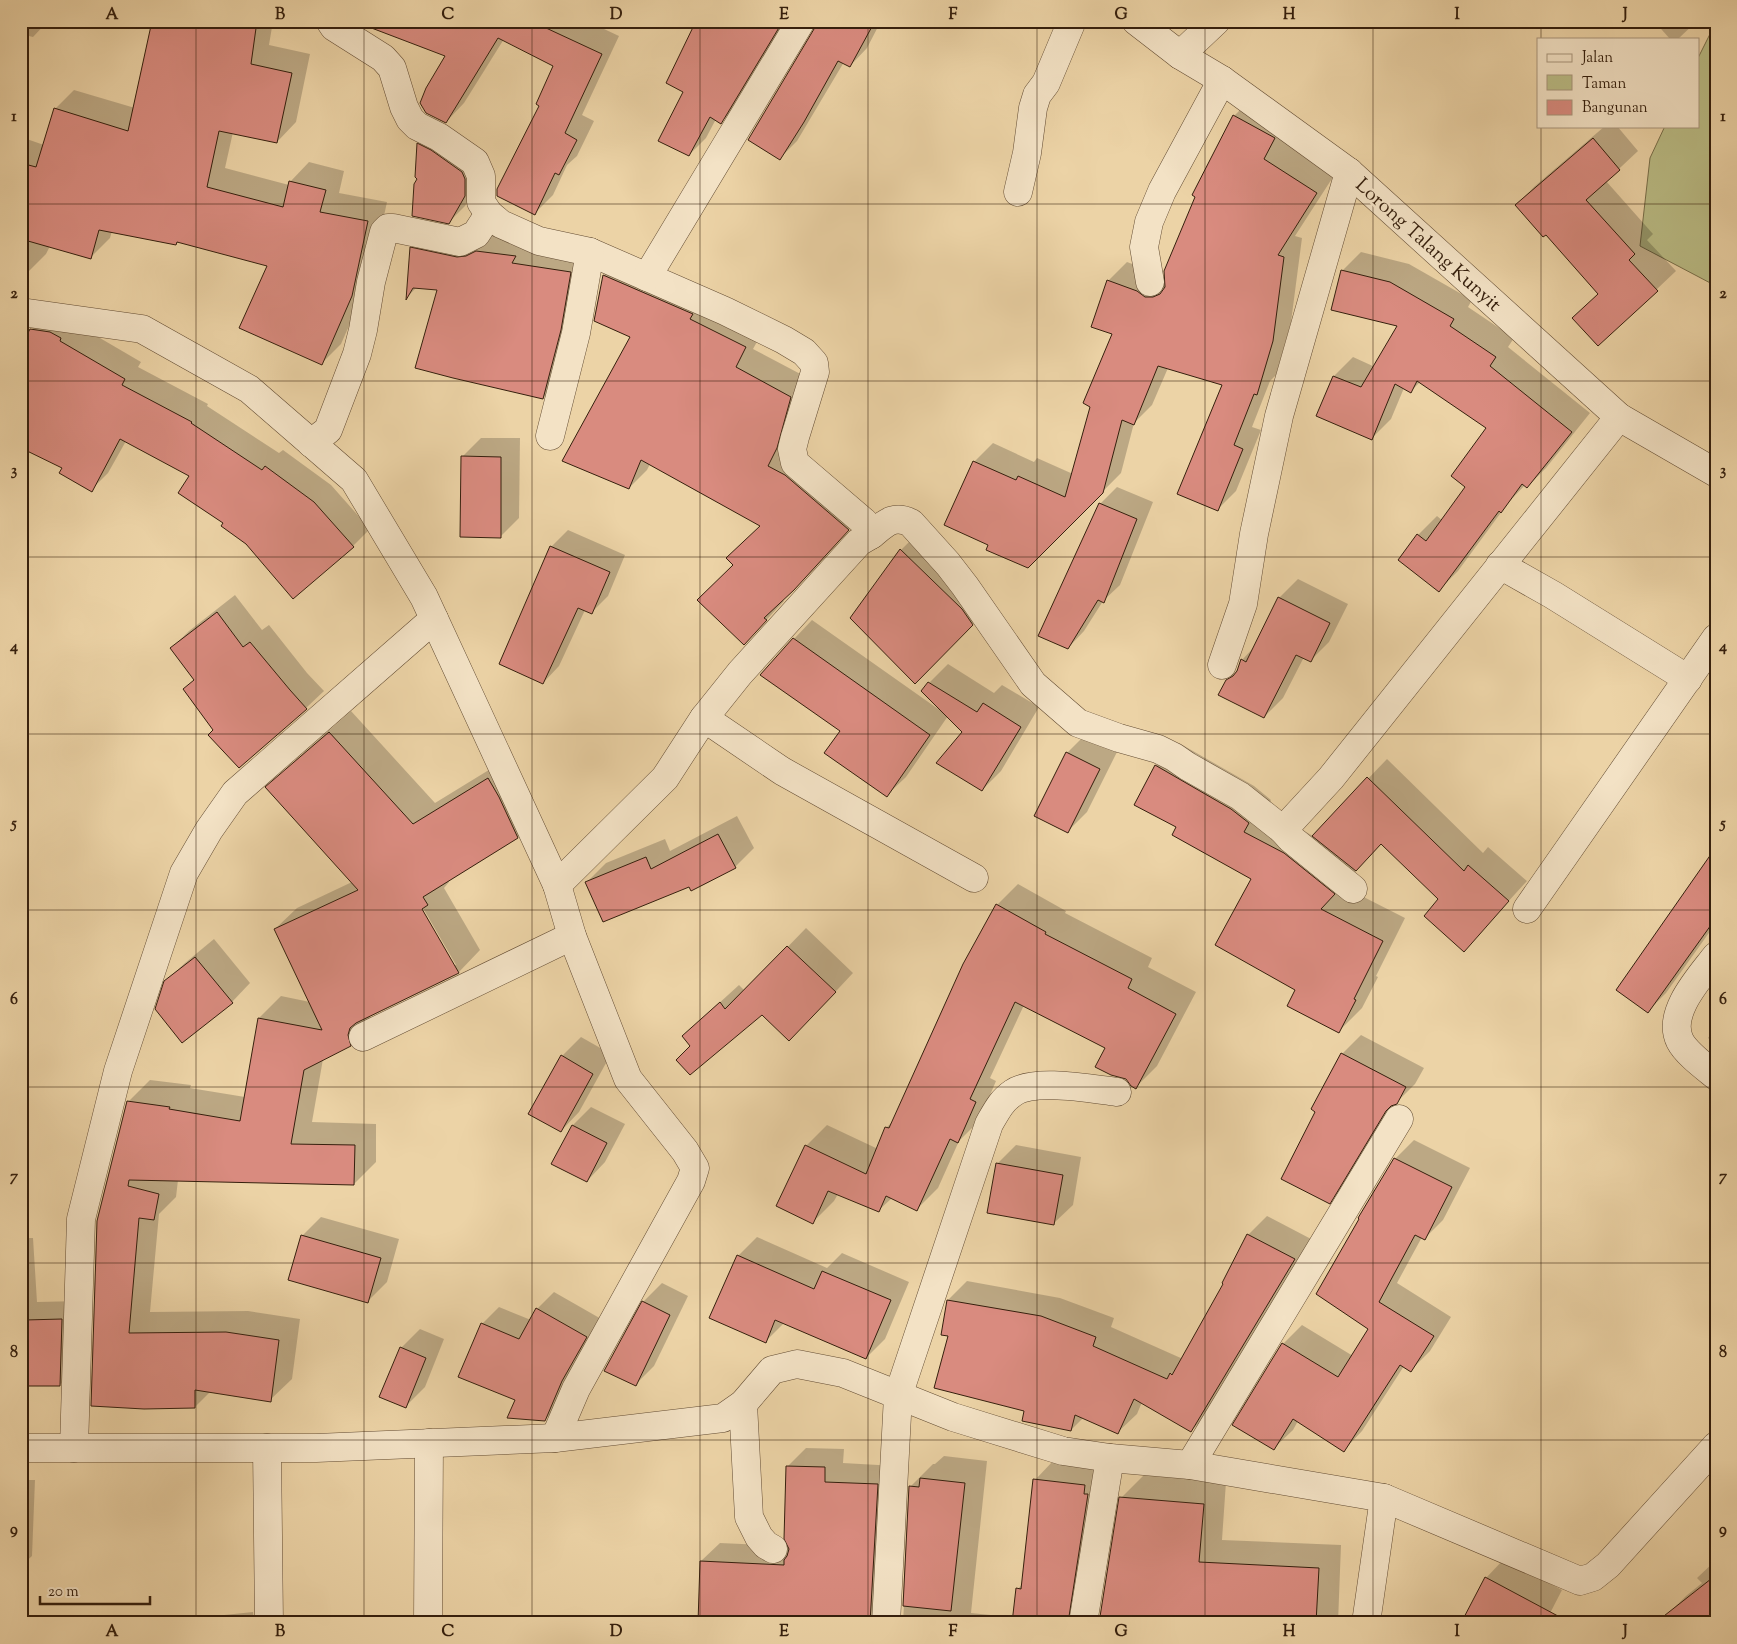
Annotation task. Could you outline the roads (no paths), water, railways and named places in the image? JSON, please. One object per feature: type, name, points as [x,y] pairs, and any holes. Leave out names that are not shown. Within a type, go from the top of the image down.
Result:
[{"type":"street","points":[[330,21],[334,28],[383,58],[392,68],[404,107],[410,119],[417,126],[439,137],[475,162],[482,176],[480,202],[502,224],[539,241],[590,252],[726,311],[804,352],[814,363],[815,372],[792,449],[795,463],[864,522],[871,535]]},
{"type":"street","points":[[647,277],[801,21]]},
{"type":"street","points":[[1018,192],[1037,95],[1046,83],[1072,21]]},
{"type":"street","name":"Lorong Talang Kunyit","points":[[1136,21],[1180,55],[1222,80],[1349,172],[1619,416],[1716,473]]},
{"type":"street","points":[[1180,55],[1216,21]]},
{"type":"street","points":[[1150,282],[1144,247],[1149,222],[1162,191],[1222,80]]},
{"type":"street","points":[[1222,665],[1244,604],[1254,534],[1279,416],[1349,172]]},
{"type":"street","points":[[311,443],[328,430],[356,354],[384,232],[388,228],[392,228],[460,242],[476,234],[490,214]]},
{"type":"street","points":[[550,436],[576,333],[590,252]]},
{"type":"street","points":[[21,312],[142,329],[249,388],[354,480],[424,596],[557,885],[572,936],[628,1079],[685,1151],[695,1168],[691,1182],[576,1389],[555,1438]]},
{"type":"street","points":[[1283,830],[1331,778],[1619,416]]},
{"type":"street","points":[[557,885],[665,778],[704,718],[740,673],[859,542],[895,519],[903,519],[911,523],[965,586],[1033,684],[1078,723],[1119,738],[1158,749],[1240,796],[1353,889]]},
{"type":"street","points":[[1500,565],[1553,595],[1688,679]]},
{"type":"street","points":[[74,1448],[81,1219],[118,1071],[184,873],[208,830],[235,793],[434,619]]},
{"type":"street","points":[[1527,909],[1716,638]]},
{"type":"street","points":[[704,718],[782,771],[974,878]]},
{"type":"street","points":[[363,1037],[572,936]]},
{"type":"street","points":[[1716,956],[1685,998],[1677,1018],[1677,1034],[1680,1043],[1700,1064],[1716,1076]]},
{"type":"street","points":[[886,1623],[898,1396],[959,1219],[989,1124],[1000,1105],[1014,1092],[1034,1086],[1068,1086],[1116,1092]]},
{"type":"street","points":[[1190,1465],[1399,1119]]},
{"type":"street","points":[[21,1448],[316,1448],[555,1438],[723,1418],[743,1404],[772,1370],[797,1364],[843,1373],[953,1417],[1063,1451],[1110,1458],[1190,1465],[1384,1498],[1580,1581],[1594,1577],[1608,1565],[1716,1446]]},
{"type":"street","points":[[743,1404],[749,1517],[759,1537],[766,1545],[773,1549]]},
{"type":"street","points":[[428,1623],[429,1443]]},
{"type":"street","points":[[267,1448],[269,1623]]},
{"type":"street","points":[[1083,1623],[1110,1458]]},
{"type":"street","points":[[1366,1623],[1384,1498]]}]
